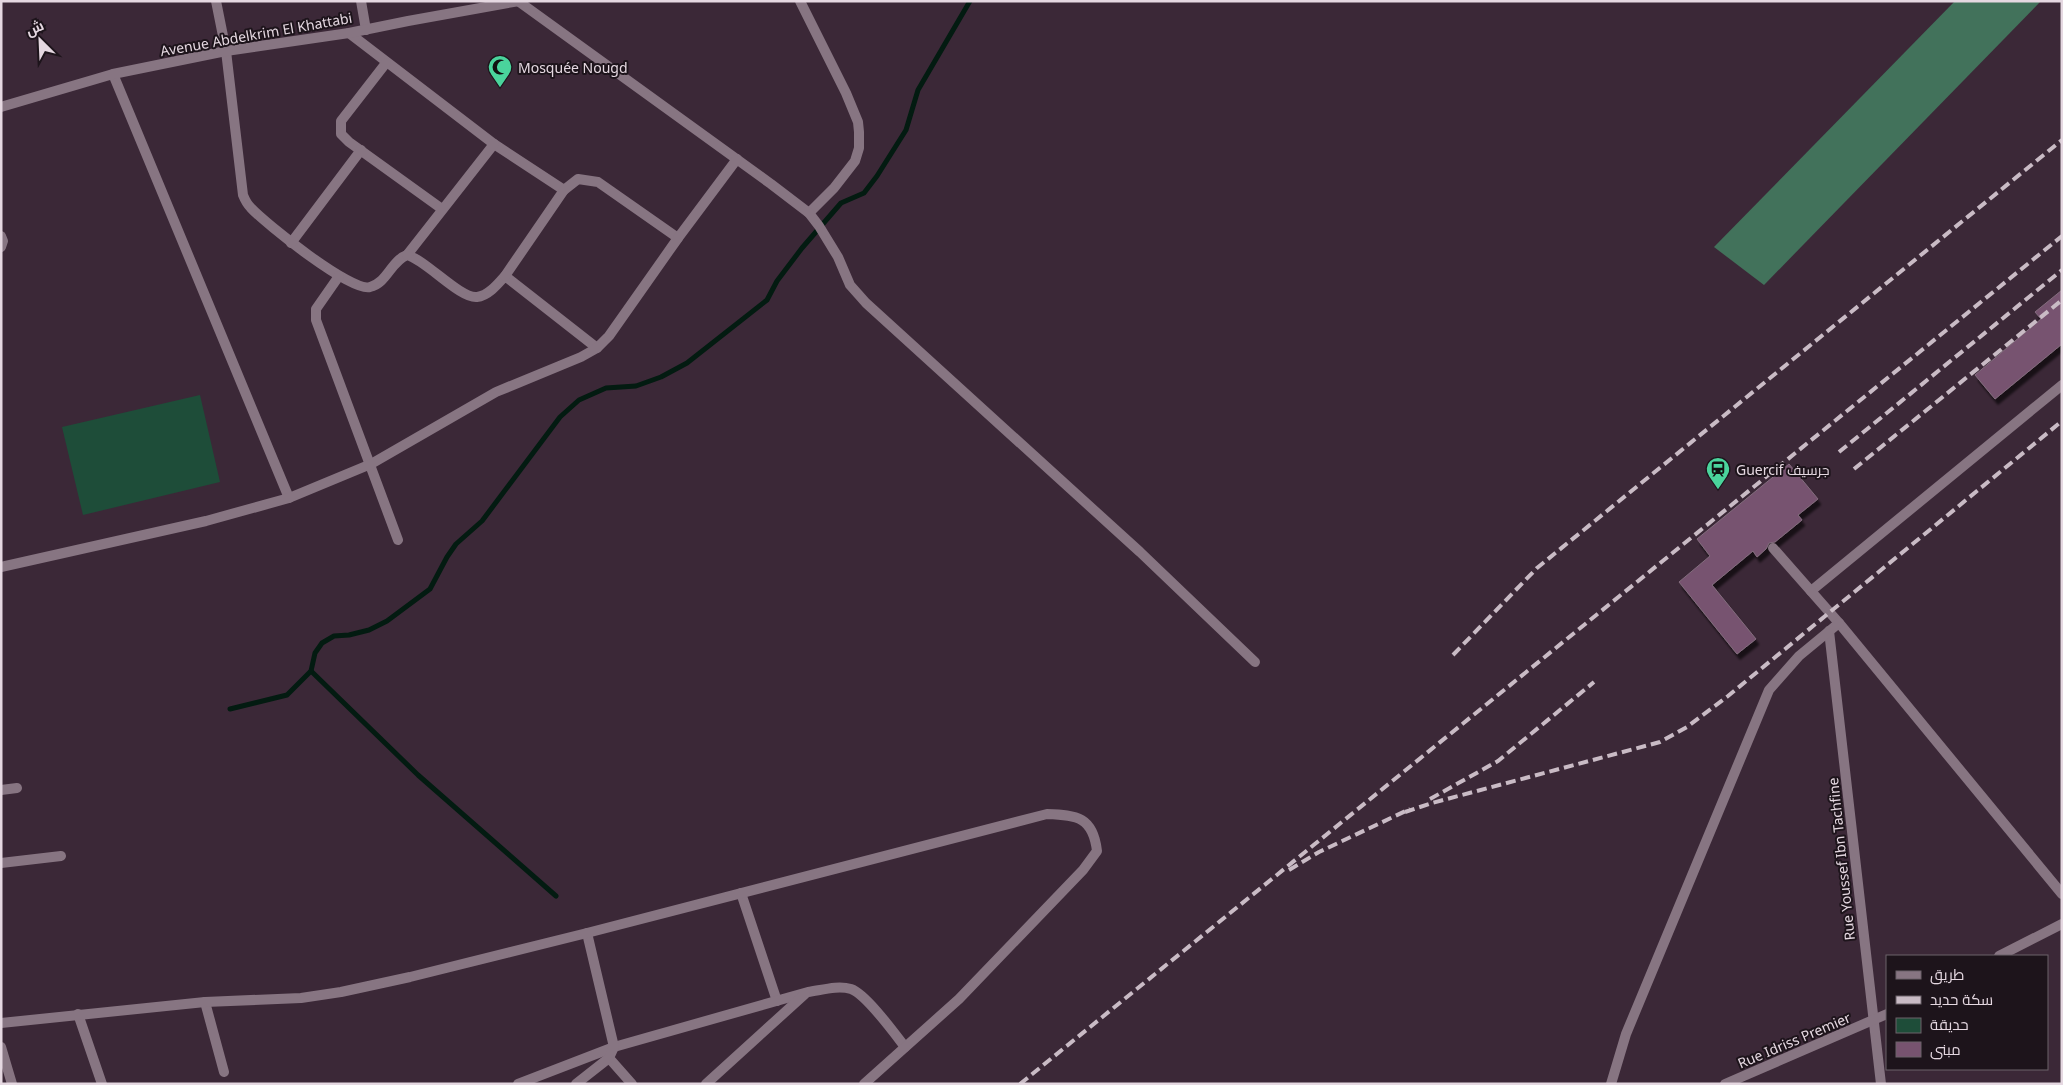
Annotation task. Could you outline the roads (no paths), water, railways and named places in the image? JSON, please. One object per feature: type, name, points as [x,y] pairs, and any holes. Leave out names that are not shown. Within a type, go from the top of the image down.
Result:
[{"type":"street","points":[[216,1],[226,51],[243,195],[251,209],[291,242],[339,276],[363,288],[370,288],[382,280],[396,262],[407,255],[494,144]]},
{"type":"street","points":[[361,1],[366,30]]},
{"type":"street","points":[[518,1],[808,214],[819,226],[834,251],[850,285],[866,303],[1140,552],[1254,662]]},
{"type":"street","name":"Avenue Abdelkrim El Khattabi","points":[[1,107],[113,74],[226,51],[349,33],[494,3],[518,1]]},
{"type":"street","points":[[800,1],[846,93],[858,122],[859,132],[859,148],[855,161],[838,183],[808,214]]},
{"type":"street","points":[[349,33],[494,144],[564,190]]},
{"type":"street","points":[[386,63],[341,121],[341,134],[442,209]]},
{"type":"street","points":[[113,74],[289,498]]},
{"type":"street","points":[[291,242],[361,150]]},
{"type":"street","points":[[1,567],[206,521],[289,498],[371,464],[496,392],[581,357],[597,348],[610,336],[678,238],[737,160]]},
{"type":"street","points":[[407,255],[424,264],[468,295],[476,297],[485,294],[505,276],[564,190],[578,179],[598,182],[678,238]]},
{"type":"street","points":[[1,236],[3,241],[1,247]]},
{"type":"street","points":[[339,276],[316,309],[315,314],[329,357],[371,464],[398,540]]},
{"type":"street","points":[[505,276],[597,348]]},
{"type":"street","points":[[1811,591],[2062,385]]},
{"type":"street","points":[[1773,548],[1839,623],[2062,894]]},
{"type":"street","points":[[1611,1084],[1626,1034],[1769,690],[1799,656],[1839,623]]},
{"type":"street","name":"Rue Youssef Ibn Tachfine","points":[[1829,631],[1881,1084]]},
{"type":"street","points":[[1,790],[17,788]]},
{"type":"street","points":[[1,1023],[206,1002],[301,998],[341,992],[410,977],[587,933],[1047,814],[1073,815],[1088,824],[1096,837],[1097,851],[1083,870],[959,999],[864,1084]]},
{"type":"street","points":[[1,863],[61,856]]},
{"type":"street","points":[[741,893],[777,1001]]},
{"type":"street","points":[[2001,955],[2062,924]]},
{"type":"street","points":[[576,1084],[609,1058],[614,1047],[587,933]]},
{"type":"street","points":[[518,1084],[614,1047],[808,992],[838,988],[852,989],[862,996],[906,1046]]},
{"type":"street","points":[[706,1084],[808,992]]},
{"type":"street","points":[[206,1002],[224,1072]]},
{"type":"street","points":[[78,1014],[102,1084]]},
{"type":"street","name":"Rue Idriss Premier","points":[[1725,1084],[1886,1014]]},
{"type":"street","points":[[1,1047],[12,1084]]},
{"type":"street","points":[[609,1058],[632,1084]]},
{"type":"waterway","points":[[230,709],[287,695],[311,671],[315,653],[322,643],[334,636],[349,635],[369,630],[387,621],[430,589],[456,544],[482,521],[560,417],[579,400],[606,388],[636,386],[661,377],[687,363],[767,300],[777,281],[802,248],[841,203],[864,193],[877,176],[906,130],[918,90],[970,1]]},
{"type":"waterway","points":[[311,671],[418,775],[556,896]]},
{"type":"railway","points":[[1453,655],[1537,568],[2062,140]]},
{"type":"railway","points":[[1020,1084],[2062,236]]},
{"type":"railway","points":[[1839,452],[2062,270]]},
{"type":"railway","points":[[1854,469],[2062,300]]},
{"type":"railway","points":[[1405,812],[1432,803],[1660,742],[1687,727],[1728,696],[2062,421]]},
{"type":"railway","points":[[1430,799],[1498,761],[1594,682]]},
{"type":"railway","points":[[1289,870],[1319,852],[1410,809]]},
{"type":"place","name":"Mosquée Nougd","points":[[500,88]]},
{"type":"place","name":"Guercif جرسيف","points":[[1718,490]]}]
